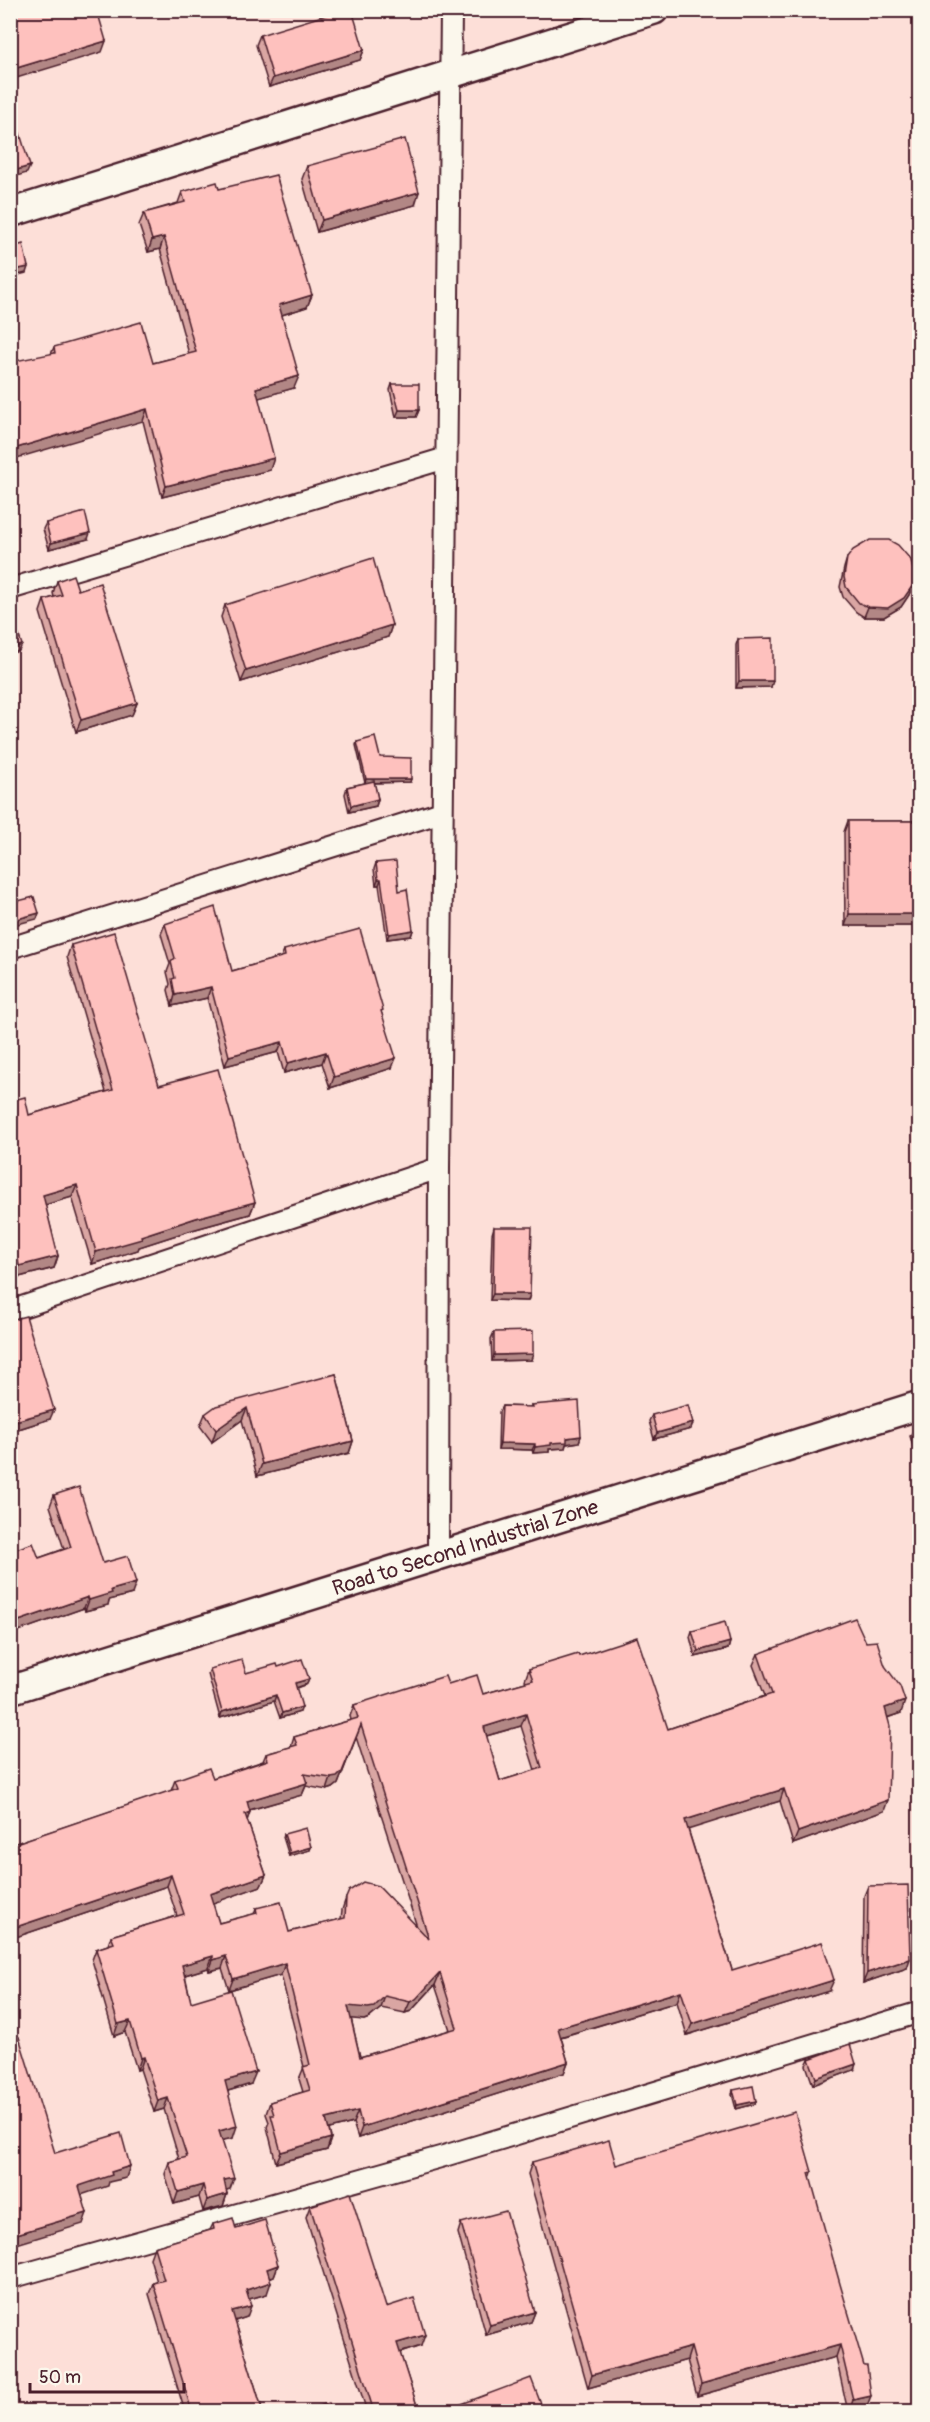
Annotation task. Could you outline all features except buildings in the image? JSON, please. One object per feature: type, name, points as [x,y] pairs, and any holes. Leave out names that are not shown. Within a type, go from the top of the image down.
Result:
[{"type":"street","points":[[438,1556],[442,812],[452,10]]},
{"type":"street","points":[[10,213],[654,10]]},
{"type":"street","points":[[10,589],[446,458]]},
{"type":"street","points":[[10,948],[442,812]]},
{"type":"street","points":[[10,1311],[439,1168]]},
{"type":"street","name":"Road to Second Industrial Zone","points":[[10,1690],[920,1405]]},
{"type":"street","points":[[10,2278],[444,2156],[917,2013]]},
{"type":"shaded area","points":[[11,11],[919,11],[919,2411],[11,2412]]}]
